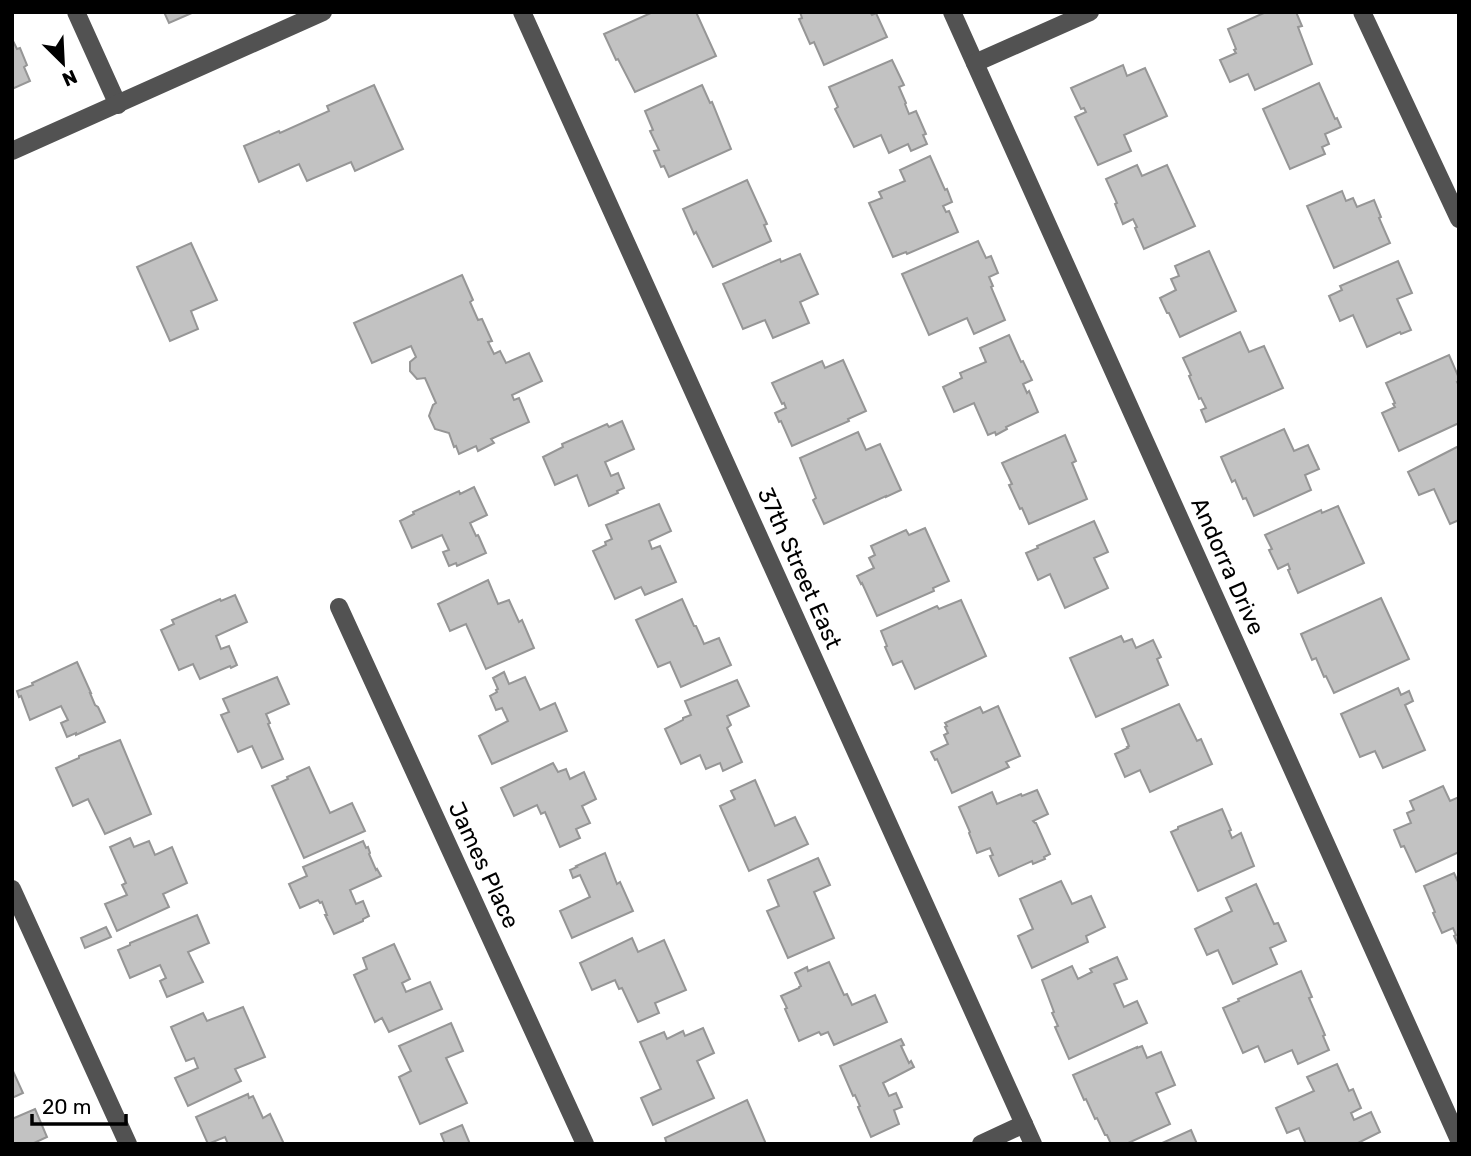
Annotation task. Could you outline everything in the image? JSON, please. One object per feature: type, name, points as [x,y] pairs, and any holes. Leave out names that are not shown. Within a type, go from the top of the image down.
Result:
[{"type":"street","points":[[76,12],[118,105]]},
{"type":"street","points":[[12,151],[324,12]]},
{"type":"street","name":"37th Street East","points":[[522,12],[1033,1144]]},
{"type":"street","name":"Andorra Drive","points":[[952,12],[1459,1140]]},
{"type":"street","points":[[975,63],[1090,12]]},
{"type":"street","points":[[1362,12],[1459,219]]},
{"type":"street","name":"James Place","points":[[339,607],[585,1144]]},
{"type":"street","points":[[12,889],[128,1144]]},
{"type":"street","points":[[981,1144],[1024,1124]]},
{"type":"building","points":[[164,12],[194,12],[169,23]]},
{"type":"building","points":[[653,12],[696,12],[716,56],[635,92],[604,34]]},
{"type":"building","points":[[800,12],[876,13],[887,37],[824,65],[814,42],[810,44],[799,19],[802,18]]},
{"type":"building","points":[[1266,12],[1296,12],[1302,26],[1298,27],[1312,64],[1255,90],[1248,74],[1230,82],[1220,60],[1236,53],[1228,29]]},
{"type":"building","points":[[12,39],[17,49],[20,48],[30,81],[12,89]]},
{"type":"building","points":[[892,60],[904,85],[899,87],[909,114],[916,111],[926,134],[923,135],[927,144],[911,151],[908,144],[889,153],[881,135],[854,147],[835,109],[838,107],[829,87]]},
{"type":"building","points":[[1123,65],[1127,76],[1145,68],[1167,116],[1124,135],[1131,151],[1098,165],[1075,117],[1086,112],[1084,108],[1081,109],[1071,88]]},
{"type":"building","points":[[1319,83],[1341,127],[1325,134],[1329,144],[1322,147],[1325,154],[1290,169],[1263,109]]},
{"type":"building","points":[[374,85],[403,149],[355,171],[351,162],[307,181],[299,164],[259,182],[244,146],[329,111],[327,106]]},
{"type":"building","points":[[702,85],[731,149],[669,177],[654,151],[659,150],[645,111]]},
{"type":"building","points":[[930,156],[952,202],[943,206],[946,212],[949,211],[958,232],[907,254],[906,252],[893,257],[869,203],[882,198],[879,192],[905,181],[900,170]]},
{"type":"building","points":[[1137,165],[1142,176],[1167,165],[1195,226],[1144,249],[1133,219],[1123,224],[1106,179]]},
{"type":"building","points":[[747,180],[767,224],[764,225],[771,241],[713,267],[683,209]]},
{"type":"building","points":[[1342,191],[1346,201],[1353,198],[1357,207],[1374,200],[1390,243],[1334,268],[1307,206]]},
{"type":"building","points":[[978,241],[986,258],[991,256],[998,273],[989,277],[1005,320],[974,334],[967,318],[929,335],[902,274]]},
{"type":"building","points":[[191,243],[217,300],[191,311],[198,329],[170,341],[137,267]]},
{"type":"building","points":[[1209,251],[1236,311],[1180,337],[1160,298],[1176,290],[1171,279],[1179,276],[1175,266]]},
{"type":"building","points":[[800,254],[818,294],[800,302],[809,323],[773,338],[765,320],[743,329],[723,284],[780,259],[781,262]]},
{"type":"building","points":[[1398,261],[1412,293],[1397,299],[1411,330],[1367,347],[1353,315],[1340,321],[1329,296],[1342,290],[1340,286]]},
{"type":"building","points":[[462,275],[478,320],[482,319],[492,341],[488,342],[494,354],[500,351],[506,363],[529,353],[542,381],[512,395],[514,400],[519,398],[529,422],[491,439],[494,443],[478,451],[476,446],[459,454],[449,433],[435,429],[429,416],[436,403],[425,378],[417,379],[410,371],[410,362],[416,357],[411,346],[372,363],[354,323]]},
{"type":"building","points":[[1240,332],[1249,352],[1264,346],[1283,388],[1206,422],[1201,410],[1206,408],[1201,398],[1199,399],[1183,358]]},
{"type":"building","points":[[1009,335],[1032,380],[1023,384],[1038,412],[1006,427],[1007,429],[996,435],[995,432],[988,435],[974,403],[954,412],[943,387],[962,378],[960,373],[986,362],[980,348]]},
{"type":"building","points":[[1449,355],[1459,378],[1459,423],[1399,451],[1382,413],[1395,407],[1386,383]]},
{"type":"building","points":[[843,360],[866,411],[792,446],[775,413],[786,408],[772,383],[822,361],[825,368]]},
{"type":"building","points":[[622,421],[634,449],[605,462],[611,476],[618,473],[624,488],[589,506],[577,475],[555,485],[543,457],[563,447],[562,444],[607,424],[609,427]]},
{"type":"building","points":[[1284,429],[1294,451],[1308,445],[1319,469],[1305,475],[1311,490],[1254,516],[1235,480],[1232,482],[1221,457]]},
{"type":"building","points":[[858,432],[866,450],[880,444],[901,490],[824,524],[813,500],[816,498],[800,458]]},
{"type":"building","points":[[1065,435],[1076,461],[1072,463],[1087,499],[1029,524],[1009,485],[1012,484],[1002,463]]},
{"type":"building","points":[[1459,446],[1459,520],[1450,524],[1434,489],[1419,495],[1408,472]]},
{"type":"building","points":[[474,487],[487,515],[470,523],[486,553],[457,566],[456,563],[449,566],[443,552],[449,550],[442,535],[412,548],[400,521],[414,514],[413,512]]},
{"type":"building","points":[[659,504],[671,531],[649,541],[652,549],[660,546],[676,582],[645,595],[641,587],[615,599],[593,551],[612,539],[606,525]]},
{"type":"building","points":[[1338,506],[1364,563],[1298,593],[1288,564],[1278,569],[1265,535],[1321,510],[1322,513]]},
{"type":"building","points":[[1094,521],[1108,552],[1094,558],[1108,588],[1065,608],[1050,574],[1038,580],[1026,553]]},
{"type":"building","points":[[925,528],[949,581],[933,588],[934,591],[877,616],[857,576],[874,568],[869,558],[875,555],[871,546],[906,530],[909,535]]},
{"type":"building","points":[[488,580],[498,604],[509,600],[519,622],[522,620],[534,648],[486,669],[466,624],[450,631],[438,604]]},
{"type":"building","points":[[235,595],[247,622],[216,636],[221,649],[229,646],[237,665],[200,679],[193,664],[179,670],[161,630],[174,624],[172,620]]},
{"type":"building","points":[[1381,598],[1409,659],[1334,693],[1316,658],[1312,660],[1301,634]]},
{"type":"building","points":[[682,599],[704,644],[719,638],[731,665],[681,687],[670,662],[658,667],[636,620]]},
{"type":"building","points":[[961,600],[986,656],[915,689],[902,661],[893,665],[881,631],[937,606],[939,609]]},
{"type":"building","points":[[1121,636],[1124,642],[1132,639],[1136,648],[1153,640],[1161,657],[1157,659],[1168,685],[1096,717],[1070,658]]},
{"type":"building","points":[[77,662],[105,722],[67,737],[61,723],[68,720],[61,706],[30,720],[17,691]]},
{"type":"building","points":[[504,672],[509,684],[525,677],[540,710],[555,703],[567,731],[492,764],[479,736],[508,721],[502,708],[496,710],[490,696],[498,689],[493,678]]},
{"type":"building","points":[[277,677],[289,704],[266,714],[283,759],[262,768],[252,746],[238,752],[221,715],[229,712],[223,699]]},
{"type":"building","points":[[737,680],[749,706],[727,716],[731,725],[727,728],[742,762],[723,771],[720,763],[706,769],[700,755],[681,764],[665,729],[691,715],[685,701]]},
{"type":"building","points":[[1398,688],[1401,695],[1409,691],[1413,701],[1405,705],[1425,750],[1383,768],[1375,751],[1360,757],[1341,714]]},
{"type":"building","points":[[1179,704],[1197,741],[1201,739],[1212,764],[1150,792],[1140,770],[1125,777],[1115,754],[1129,746],[1122,729]]},
{"type":"building","points":[[998,706],[1020,756],[1006,762],[1009,767],[952,793],[937,759],[935,760],[931,752],[948,744],[944,735],[948,733],[945,723],[980,707],[983,713]]},
{"type":"building","points":[[120,740],[151,814],[105,834],[88,799],[73,806],[56,768]]},
{"type":"building","points":[[553,763],[558,772],[566,769],[570,779],[584,772],[596,799],[582,806],[590,823],[576,829],[580,838],[560,847],[545,812],[541,814],[537,805],[514,816],[501,788]]},
{"type":"building","points":[[309,767],[330,813],[352,803],[365,831],[304,858],[272,786]]},
{"type":"building","points":[[755,780],[775,826],[795,817],[808,844],[749,871],[720,806],[735,799],[731,791]]},
{"type":"building","points":[[1443,786],[1450,801],[1459,797],[1459,852],[1416,872],[1394,830],[1411,823],[1407,813],[1414,810],[1410,801]]},
{"type":"building","points":[[1037,790],[1048,814],[1033,821],[1050,854],[1044,857],[1045,859],[1033,864],[1032,861],[999,876],[990,856],[993,855],[990,848],[977,853],[959,807],[992,792],[997,804]]},
{"type":"building","points":[[1222,809],[1232,838],[1241,833],[1254,866],[1198,891],[1171,832]]},
{"type":"building","points":[[130,838],[134,847],[149,841],[155,855],[172,847],[187,883],[163,894],[169,907],[117,931],[105,904],[127,895],[122,885],[126,883],[110,847]]},
{"type":"building","points":[[363,841],[381,876],[350,890],[356,904],[363,901],[369,916],[334,934],[322,902],[318,900],[300,908],[289,884],[307,876],[303,867]]},
{"type":"building","points":[[605,853],[617,884],[620,882],[633,911],[572,938],[560,911],[590,897],[580,875],[573,878],[570,870]]},
{"type":"building","points":[[818,858],[830,885],[814,892],[834,938],[788,958],[767,911],[779,906],[768,880]]},
{"type":"building","points":[[1454,873],[1459,884],[1459,947],[1453,928],[1442,933],[1424,886]]},
{"type":"building","points":[[1061,881],[1072,904],[1091,896],[1105,927],[1086,936],[1088,942],[1032,968],[1018,936],[1033,929],[1020,899]]},
{"type":"building","points":[[1256,884],[1274,924],[1278,923],[1286,941],[1270,948],[1277,964],[1233,984],[1218,950],[1207,955],[1195,929],[1232,911],[1226,898]]},
{"type":"building","points":[[197,915],[209,943],[188,952],[203,982],[167,997],[160,981],[166,978],[160,965],[130,978],[118,950]]},
{"type":"building","points":[[106,927],[111,937],[85,948],[81,938]]},
{"type":"building","points":[[632,938],[638,952],[664,940],[686,990],[655,1003],[659,1013],[638,1022],[622,988],[619,989],[615,980],[592,990],[580,963]]},
{"type":"building","points":[[394,944],[410,979],[402,983],[406,992],[430,982],[442,1009],[389,1032],[382,1018],[375,1022],[354,975],[367,969],[363,958]]},
{"type":"building","points":[[1117,957],[1127,979],[1114,984],[1124,1007],[1137,1001],[1147,1023],[1069,1059],[1055,1027],[1058,1026],[1042,980],[1072,966],[1078,979],[1092,972],[1090,969]]},
{"type":"building","points":[[829,962],[844,995],[847,994],[852,1005],[875,995],[887,1022],[834,1045],[828,1032],[821,1035],[819,1032],[799,1041],[781,996],[801,986],[795,973]]},
{"type":"building","points":[[1301,971],[1329,1050],[1298,1064],[1292,1050],[1265,1062],[1258,1046],[1243,1053],[1223,1008]]},
{"type":"building","points":[[243,1007],[265,1057],[235,1069],[241,1081],[188,1106],[175,1078],[198,1068],[194,1058],[186,1061],[171,1027],[203,1013],[207,1021]]},
{"type":"building","points":[[451,1023],[463,1051],[446,1058],[467,1103],[420,1124],[399,1077],[411,1071],[399,1046]]},
{"type":"building","points":[[703,1028],[714,1053],[697,1061],[714,1098],[653,1125],[641,1098],[661,1089],[640,1042],[664,1032],[667,1039],[683,1031],[685,1036]]},
{"type":"building","points":[[901,1039],[904,1045],[901,1046],[909,1063],[911,1061],[914,1067],[883,1083],[889,1096],[896,1093],[902,1107],[894,1110],[899,1124],[871,1137],[858,1107],[860,1106],[840,1066]]},
{"type":"building","points":[[1142,1046],[1147,1058],[1161,1052],[1175,1085],[1156,1093],[1170,1124],[1126,1144],[1111,1144],[1086,1099],[1084,1100],[1073,1075]]},
{"type":"building","points":[[1337,1064],[1349,1091],[1353,1089],[1361,1108],[1351,1113],[1354,1120],[1371,1112],[1380,1132],[1356,1144],[1306,1144],[1299,1128],[1287,1133],[1276,1108],[1314,1091],[1307,1077]]},
{"type":"building","points":[[12,1069],[23,1093],[12,1098]]},
{"type":"building","points":[[248,1094],[249,1098],[253,1096],[263,1118],[270,1114],[284,1144],[228,1144],[225,1137],[208,1144],[196,1117]]},
{"type":"building","points":[[747,1100],[766,1144],[667,1144],[665,1138]]},
{"type":"building","points":[[35,1109],[47,1137],[32,1144],[12,1144],[12,1119]]},
{"type":"building","points":[[462,1125],[470,1144],[445,1144],[441,1134]]},
{"type":"building","points":[[1191,1130],[1197,1144],[1160,1144]]}]
